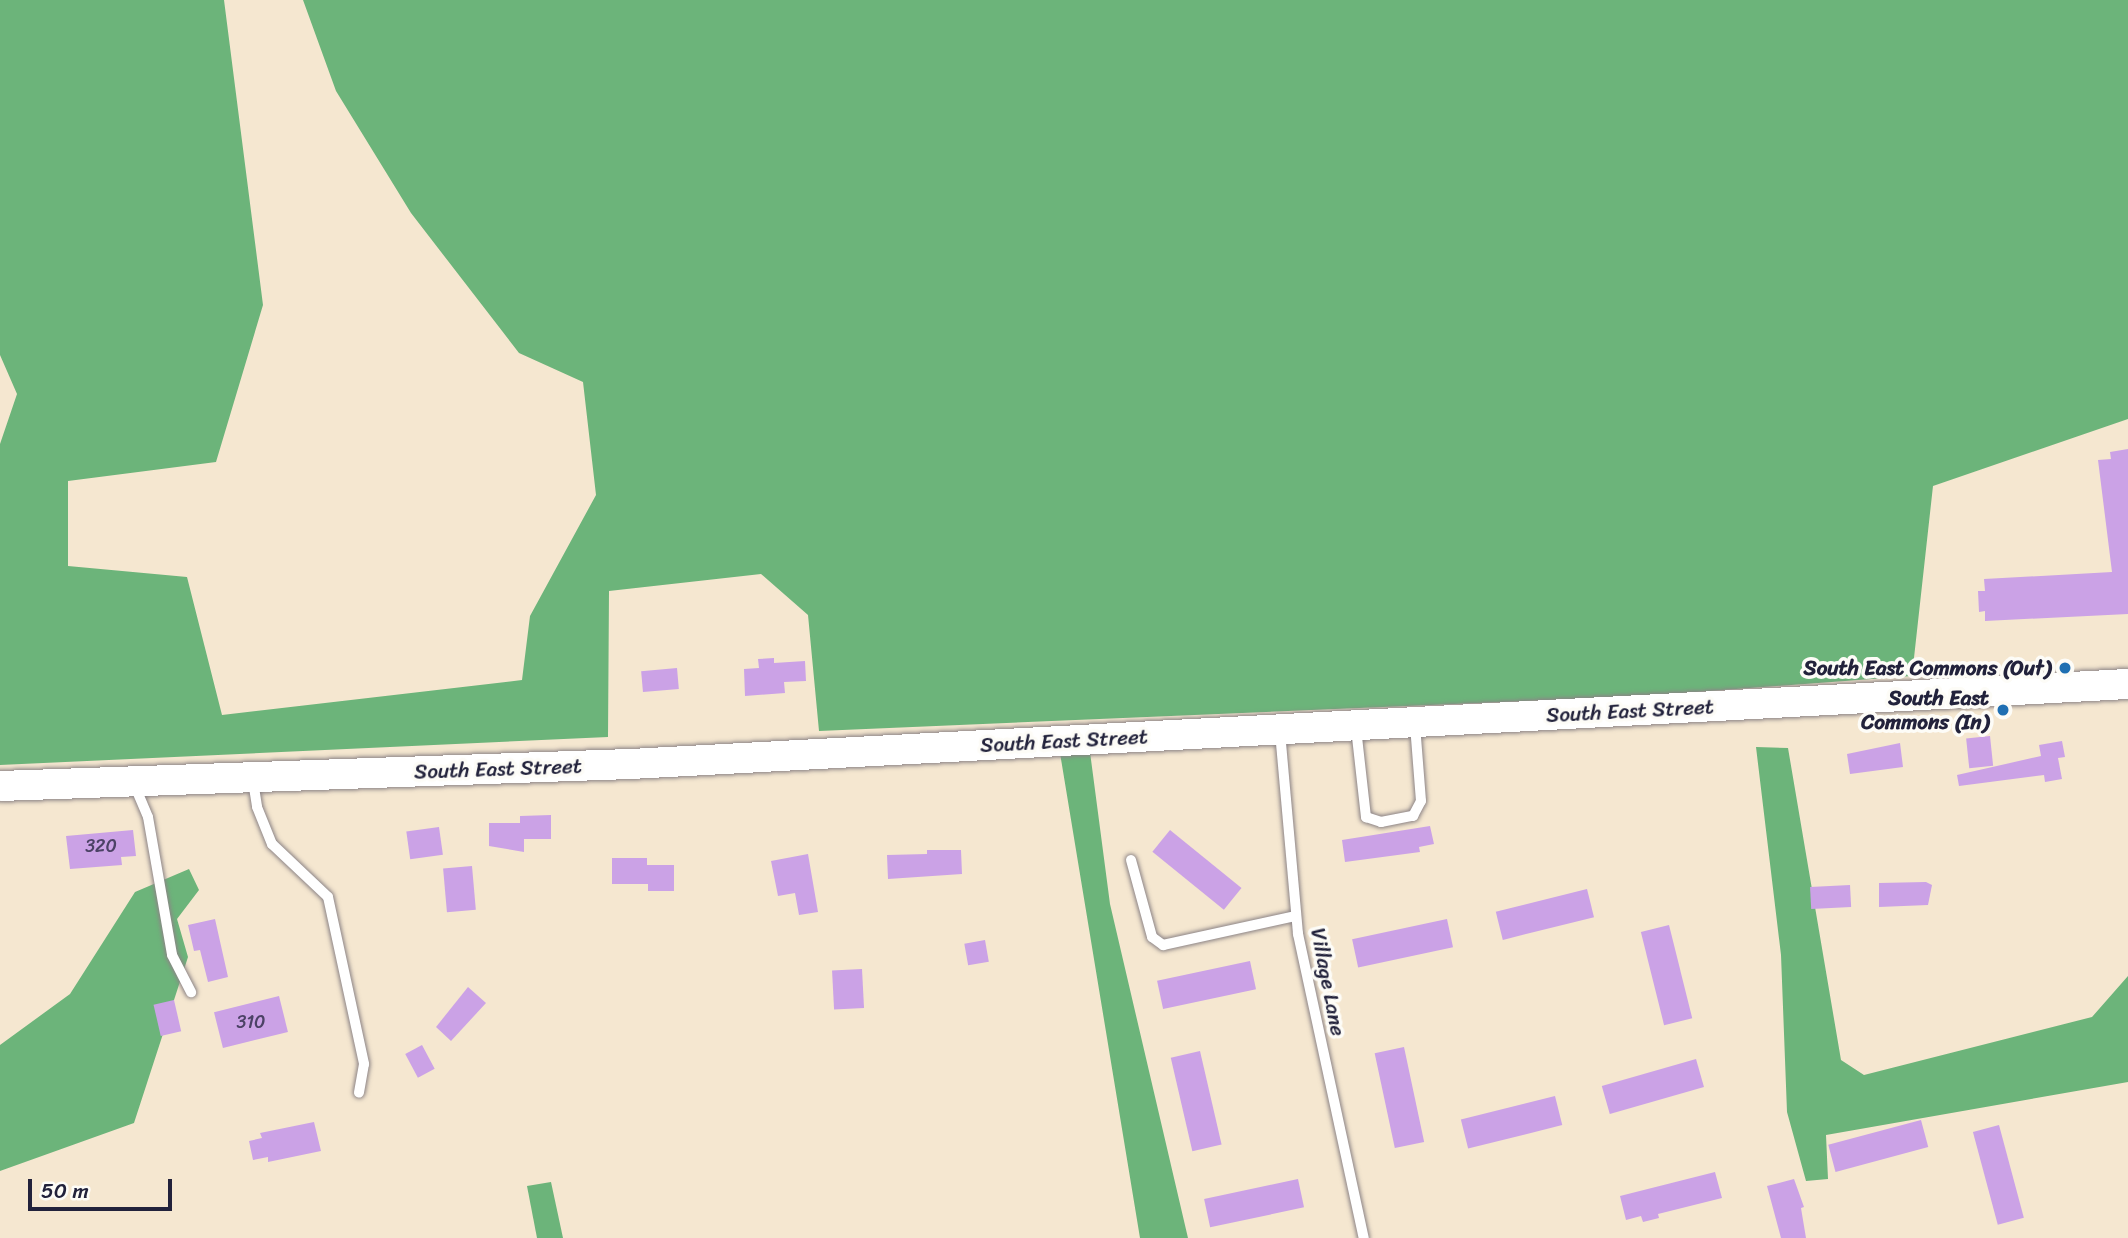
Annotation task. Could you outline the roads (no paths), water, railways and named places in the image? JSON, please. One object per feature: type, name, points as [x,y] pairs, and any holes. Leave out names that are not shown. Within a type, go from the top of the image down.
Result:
[{"type":"main road","name":"South East Street","points":[[0,786],[631,764],[2128,684]]},
{"type":"lane","points":[[1356,724],[1366,817],[1381,822],[1413,816],[1421,801],[1414,721]]},
{"type":"lane","name":"Village Lane","points":[[1280,729],[1296,916],[1364,1238]]},
{"type":"lane","points":[[252,778],[257,807],[272,844],[328,897],[364,1064],[359,1093]]},
{"type":"lane","points":[[133,782],[148,817],[172,955],[191,992]]},
{"type":"lane","points":[[1131,860],[1152,937],[1163,946],[1296,916]]},
{"type":"place","name":"South East Commons (Out)","points":[[2065,668]]},
{"type":"place","name":"South East Commons (In)","points":[[2003,710]]}]
